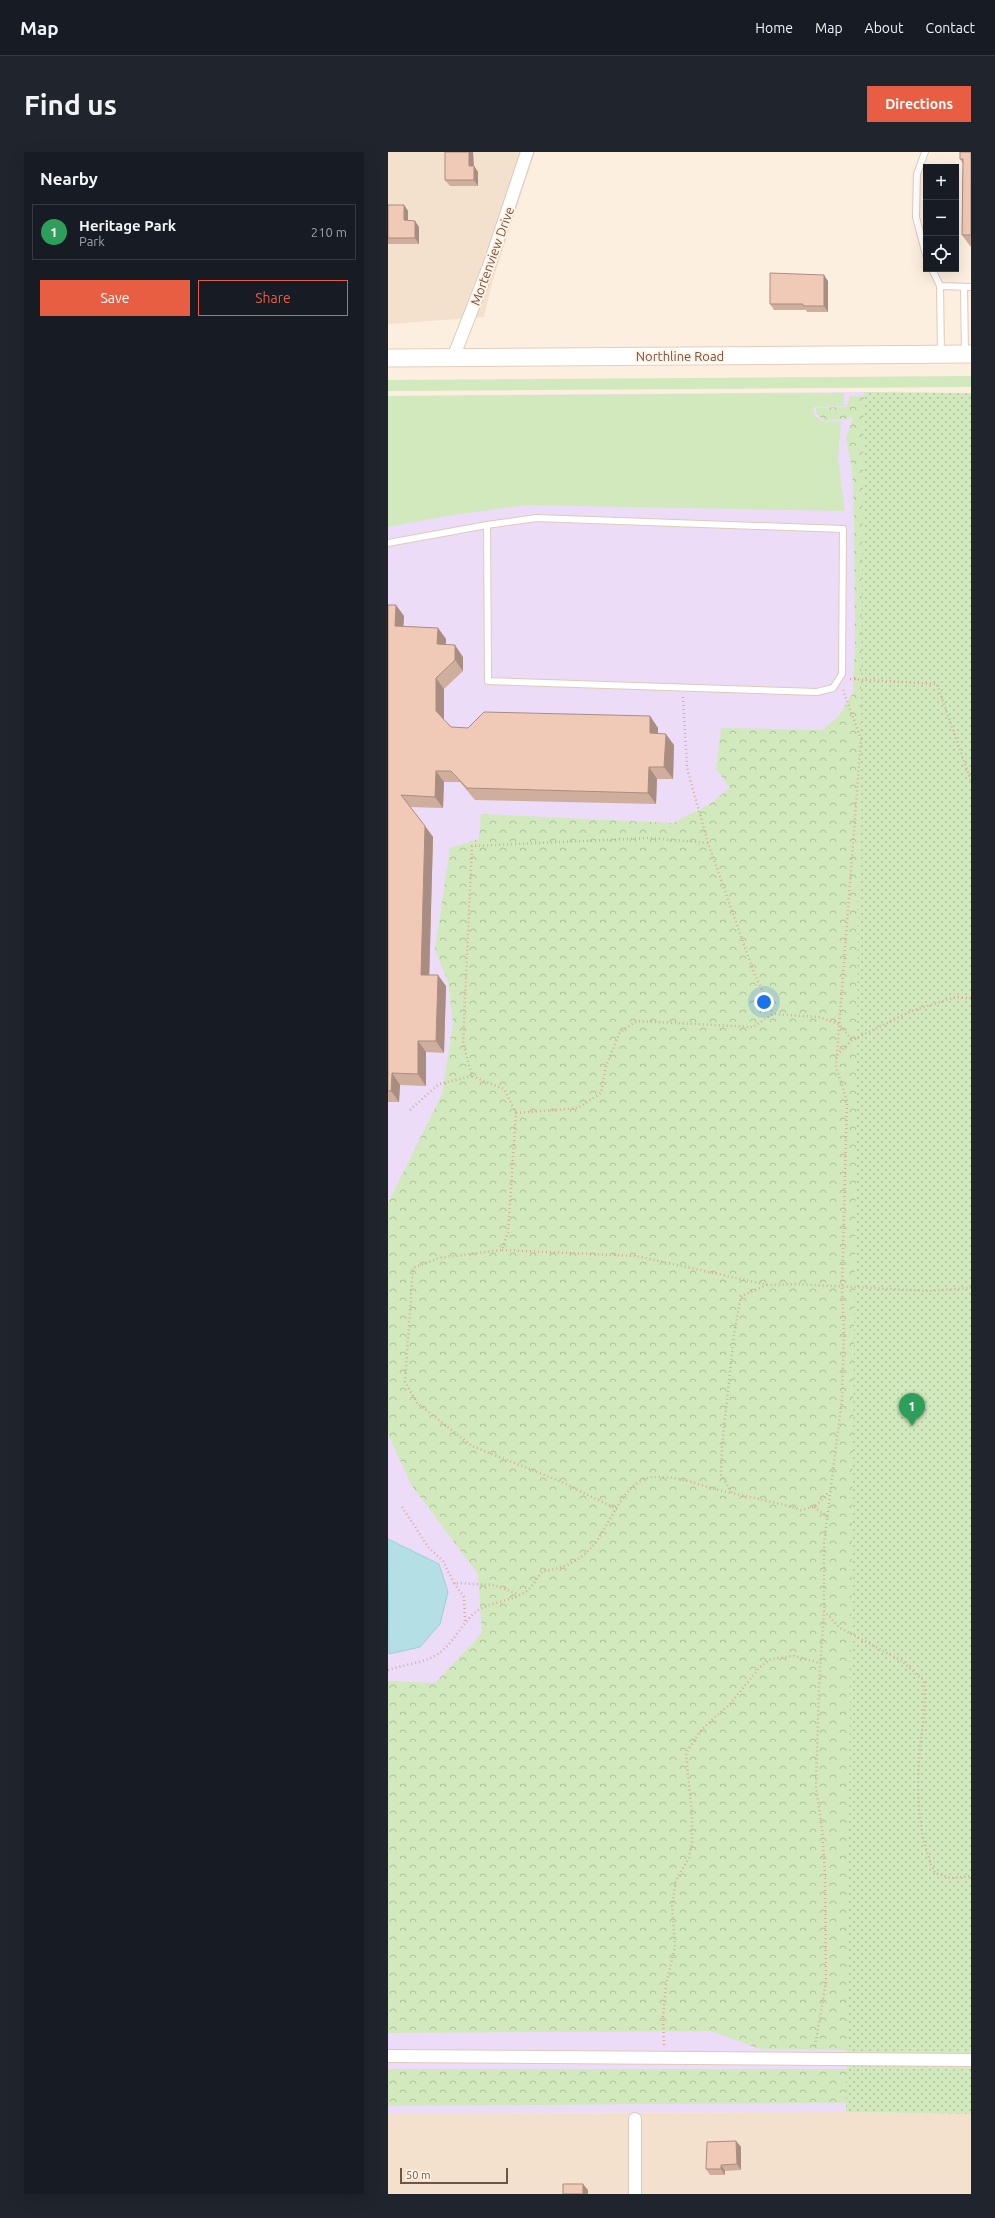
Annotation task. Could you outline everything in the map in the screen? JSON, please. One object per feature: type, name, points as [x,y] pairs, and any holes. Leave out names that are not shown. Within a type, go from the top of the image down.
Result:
[{"type":"main road","name":"Northline Road","points":[[388,358],[968,354]]},
{"type":"street","name":"Mortenview Drive","points":[[453,358],[492,259],[527,152]]},
{"type":"street","points":[[388,2056],[971,2060]]},
{"type":"street","points":[[635,2119],[635,2194]]},
{"type":"lane","points":[[923,244],[916,218],[917,174],[924,153]]},
{"type":"lane","points":[[933,272],[940,286],[941,354]]},
{"type":"lane","points":[[940,286],[971,287]]},
{"type":"lane","points":[[964,287],[968,354]]},
{"type":"lane","points":[[388,543],[487,524],[536,518],[843,529],[842,674],[833,688],[817,692],[488,681],[487,524]]},
{"type":"path","points":[[815,2059],[815,2039],[826,1982],[825,1874],[822,1829],[816,1787],[820,1663],[824,1611],[824,1543],[842,1399],[844,1332],[842,1287],[847,1101],[836,1067],[861,739],[839,679],[937,684],[971,781]]},
{"type":"path","points":[[682,688],[687,768],[708,843],[754,973],[773,1014]]},
{"type":"path","points":[[472,1076],[463,1043],[472,846],[649,838],[708,843]]},
{"type":"path","points":[[837,1055],[852,1040],[912,1011],[956,997],[971,998]]},
{"type":"path","points":[[516,1113],[578,1108],[601,1093],[606,1066],[620,1032],[637,1021],[753,1027],[773,1014],[819,1017],[839,1024],[852,1040]]},
{"type":"path","points":[[410,1110],[439,1084],[472,1076],[504,1089],[516,1113],[508,1232],[502,1250]]},
{"type":"path","points":[[617,1509],[557,1480],[472,1446],[418,1403],[405,1382],[413,1268],[439,1258],[502,1250],[636,1256],[768,1285],[796,1284],[928,1291],[971,1288]]},
{"type":"path","points":[[732,1493],[721,1475],[722,1446],[734,1335],[742,1296],[768,1285]]},
{"type":"path","points":[[388,1670],[430,1658],[442,1651],[458,1635],[466,1621],[482,1608],[504,1602],[529,1590],[543,1571],[559,1569],[576,1560],[592,1547],[636,1482],[653,1477],[674,1478],[801,1510],[814,1506],[830,1491]]},
{"type":"path","points":[[814,1506],[828,1517]]},
{"type":"path","points":[[402,1507],[429,1548],[442,1561],[454,1583],[464,1597],[466,1621]]},
{"type":"path","points":[[454,1583],[494,1585],[519,1594]]},
{"type":"path","points":[[824,1611],[840,1628],[902,1661],[924,1681],[926,1705],[921,1739],[918,1787],[922,1830],[927,1856],[935,1873],[950,1878],[971,1876]]},
{"type":"path","points":[[664,2057],[664,2000],[675,1946],[672,1905],[676,1880],[689,1858],[692,1843],[692,1816],[686,1753],[702,1729],[730,1704],[760,1667],[771,1659],[794,1656],[820,1663]]},
{"type":"shaded area","points":[[388,152],[535,152],[493,279],[484,317],[388,324]]},
{"type":"shaded area","points":[[864,392],[846,2112],[388,2113],[388,396]]},
{"type":"shaded area","points":[[846,2112],[971,2114],[971,2194],[388,2194],[388,2113]]},
{"type":"green space","points":[[971,376],[971,387],[388,391],[388,380]]},
{"type":"green space","points":[[864,392],[971,393],[971,2114],[846,2112]]},
{"type":"green space","points":[[844,393],[844,406],[813,407],[815,416],[823,422],[841,421],[838,458],[845,511],[527,505],[453,515],[388,527],[388,396]]},
{"type":"green space","points":[[850,396],[969,402],[971,2052],[760,2049],[711,2031],[388,2033],[388,1681],[435,1683],[482,1633],[478,1574],[412,1486],[388,1434],[388,1203],[442,1094],[453,1023],[448,982],[435,949],[450,848],[479,839],[481,814],[673,823],[710,804],[730,788],[716,769],[721,728],[823,730],[840,714],[853,693],[855,642],[854,519],[852,468],[846,438],[853,418],[824,421],[817,414],[816,408],[846,407]]},
{"type":"green space","points":[[388,2069],[971,2069],[971,2092],[941,2102],[388,2106]]},
{"type":"water","points":[[388,1539],[439,1564],[448,1592],[440,1624],[420,1647],[389,1654]]},
{"type":"building","points":[[445,152],[469,152],[469,166],[474,166],[474,180],[445,180]]},
{"type":"building","points":[[960,152],[971,152],[971,235],[962,235],[963,159],[960,159]]},
{"type":"building","points":[[388,205],[404,205],[404,220],[415,221],[415,238],[388,238]]},
{"type":"building","points":[[770,273],[824,275],[824,306],[803,306],[803,304],[770,304]]},
{"type":"building","points":[[388,605],[396,605],[395,626],[438,628],[437,644],[455,645],[455,660],[436,678],[436,711],[451,727],[468,728],[484,712],[650,716],[650,733],[666,734],[664,767],[649,767],[648,793],[467,788],[451,771],[436,771],[435,797],[401,795],[425,826],[421,975],[438,975],[436,1041],[418,1041],[418,1074],[392,1073],[391,1091],[388,1091]]},
{"type":"building","points":[[736,2141],[737,2164],[721,2165],[721,2169],[706,2169],[707,2142]]},
{"type":"building","points":[[563,2184],[583,2184],[583,2194],[563,2194]]},
{"type":"place","name":"Heritage Park","points":[[912,1426]]}]
